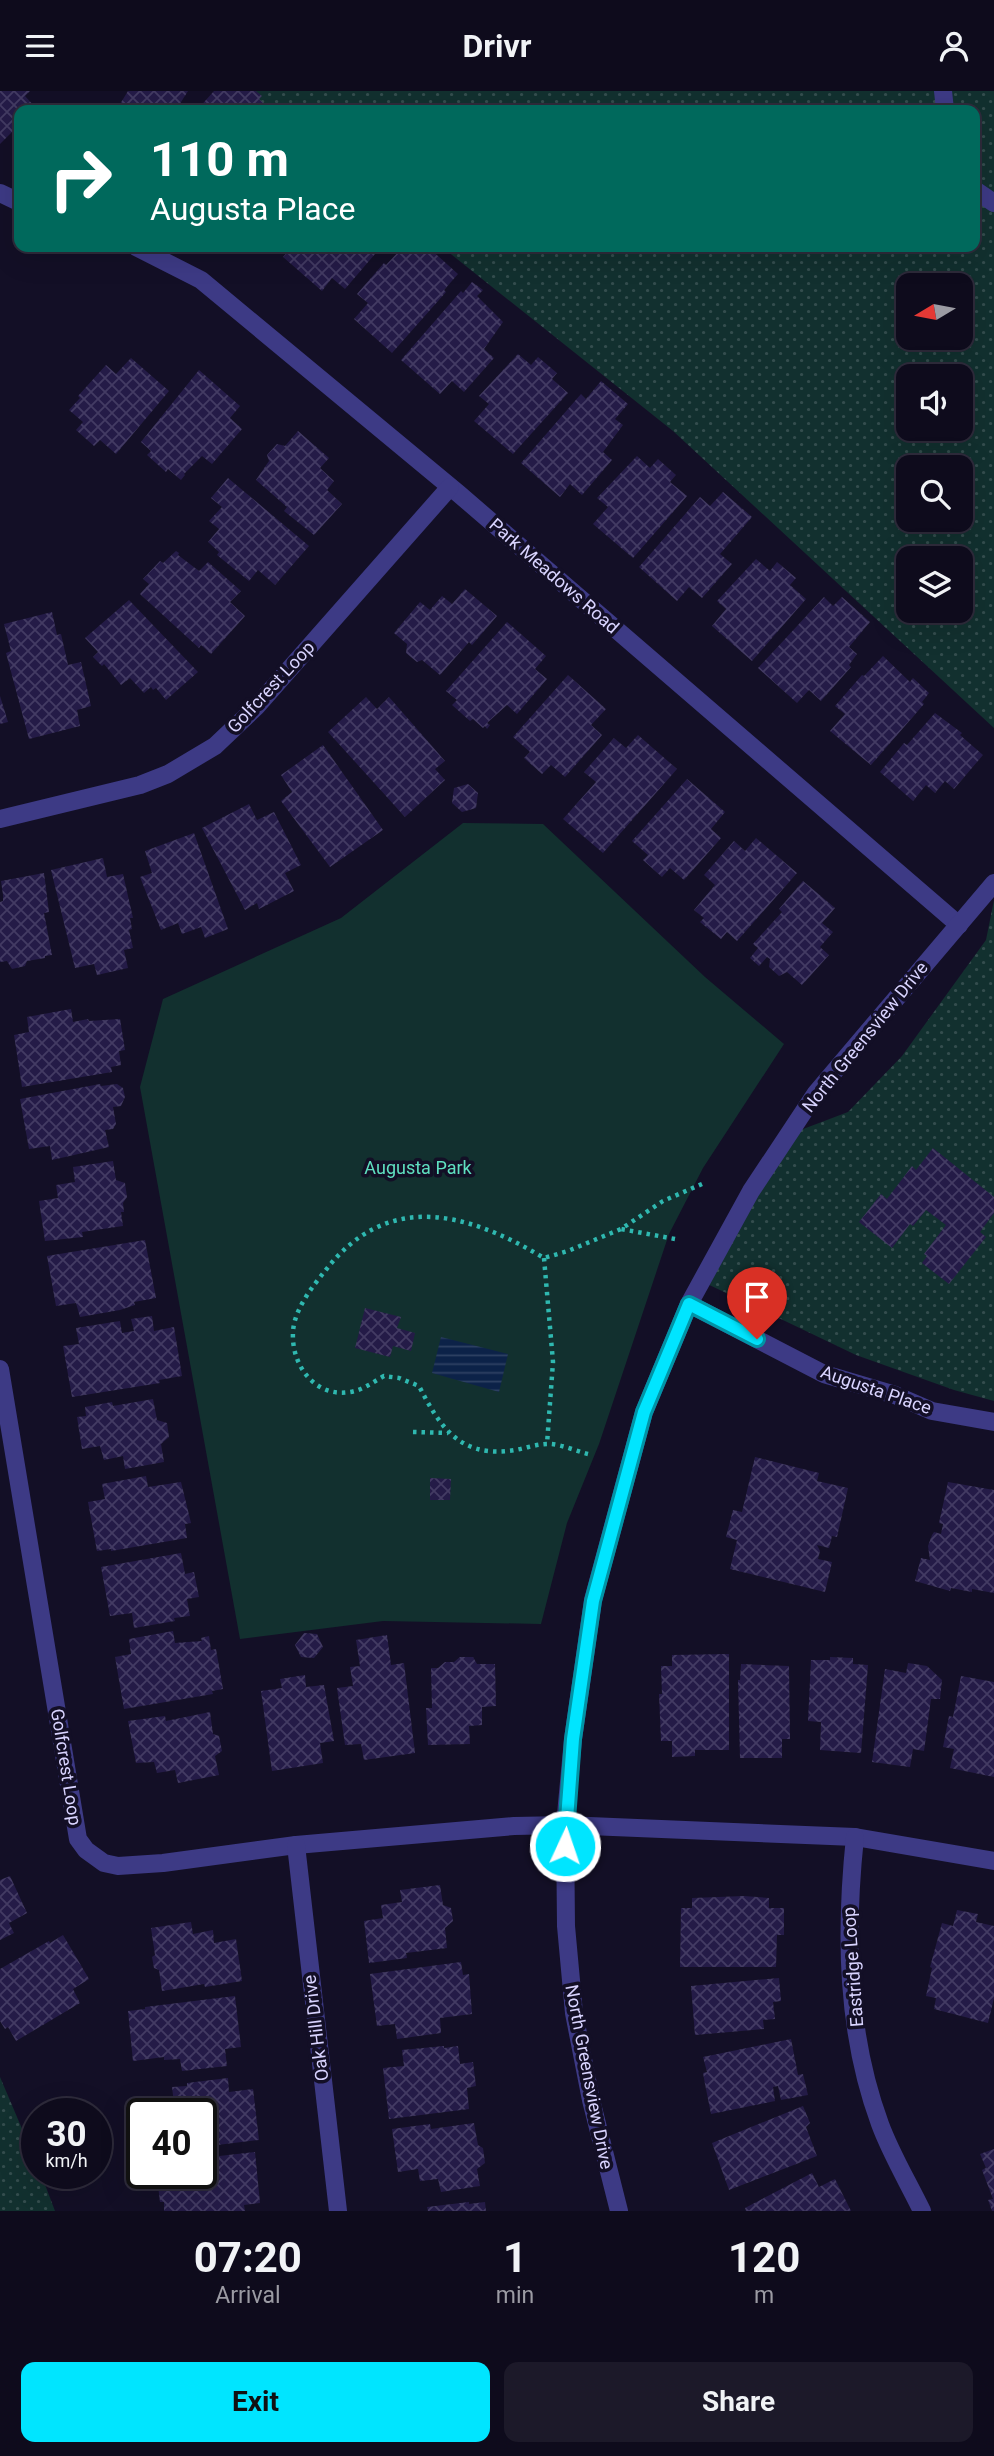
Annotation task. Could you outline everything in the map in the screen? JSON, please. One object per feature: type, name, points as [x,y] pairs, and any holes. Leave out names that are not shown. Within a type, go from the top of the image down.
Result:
[{"type":"street","name":"Park Meadows Road","points":[[146,252],[201,280],[450,487],[959,925]]},
{"type":"street","name":"Golfcrest Loop","points":[[0,820],[139,785],[168,774],[215,746],[256,707],[450,487]]},
{"type":"street","name":"North Greensview Drive","points":[[619,2211],[597,2125],[574,2013],[566,1926],[565,1825],[573,1739],[593,1601],[644,1412],[689,1304],[751,1191],[816,1093],[994,883]]},
{"type":"street","name":"Augusta Place","points":[[689,1304],[824,1374],[895,1395],[932,1411],[994,1422]]},
{"type":"street","name":"Golfcrest Loop","points":[[0,1370],[78,1839],[86,1850],[104,1863],[163,1863],[296,1845],[514,1826],[565,1825]]},
{"type":"street","points":[[565,1825],[855,1837],[994,1861]]},
{"type":"street","name":"Eastridge Loop","points":[[855,1837],[849,1893],[849,1952],[852,1997],[861,2055],[880,2125],[922,2211]]},
{"type":"street","name":"Oak Hill Drive","points":[[296,1845],[338,2211]]},
{"type":"path","points":[[588,1454],[547,1444],[521,1450],[486,1451],[471,1448],[449,1433],[418,1386],[398,1378],[384,1376],[362,1389],[349,1392],[332,1392],[318,1387],[304,1374],[295,1356],[293,1330],[301,1306],[335,1257],[356,1238],[382,1224],[410,1216],[432,1216],[475,1226],[521,1244],[544,1258],[621,1229],[663,1201],[702,1184]]},
{"type":"path","points":[[621,1229],[675,1239]]},
{"type":"path","points":[[544,1258],[553,1362],[547,1444]]},
{"type":"path","points":[[413,1432],[449,1433]]},
{"type":"green space","points":[[247,91],[994,91],[994,728],[673,431],[448,252],[980,252],[980,105],[265,105]]},
{"type":"green space","name":"Augusta Park","points":[[463,823],[543,824],[705,977],[784,1044],[703,1168],[669,1234],[599,1444],[567,1523],[541,1624],[383,1621],[240,1639],[140,1087],[163,999],[341,918]]},
{"type":"green space","points":[[994,900],[994,1401],[954,1390],[856,1355],[701,1281],[790,1134],[848,1112],[902,1056],[986,940]]},
{"type":"green space","points":[[0,2077],[21,2126],[21,2189],[47,2189],[55,2211],[0,2211]]},
{"type":"water","points":[[441,1337],[508,1354],[499,1392],[432,1373]]},
{"type":"building","points":[[0,91],[30,91],[25,96],[33,105],[14,105],[14,130],[0,144]]},
{"type":"building","points":[[128,91],[188,91],[179,105],[119,105]]},
{"type":"building","points":[[214,91],[256,91],[266,105],[201,105]]},
{"type":"building","points":[[288,252],[375,254],[345,289],[332,278],[322,291],[283,257]]},
{"type":"building","points":[[398,252],[434,252],[458,274],[444,290],[446,292],[392,353],[354,319],[368,303],[357,294],[384,263],[386,265]]},
{"type":"building","points":[[472,282],[483,290],[477,296],[503,322],[484,349],[494,358],[464,392],[452,381],[440,394],[401,360]]},
{"type":"building","points":[[518,354],[531,365],[538,357],[557,373],[552,379],[568,393],[513,454],[474,421],[489,404],[479,396]]},
{"type":"building","points":[[131,358],[169,391],[116,454],[100,440],[94,446],[76,430],[83,422],[69,410],[106,365],[116,374]]},
{"type":"building","points":[[199,370],[240,406],[230,418],[242,429],[212,464],[202,456],[181,480],[168,469],[166,472],[147,455],[151,451],[141,442]]},
{"type":"building","points":[[601,381],[628,404],[615,419],[623,425],[603,452],[612,460],[582,495],[570,484],[560,497],[521,463],[581,394],[586,399]]},
{"type":"building","points":[[298,431],[329,458],[320,468],[334,481],[327,490],[342,504],[314,535],[284,511],[287,507],[256,480],[269,461],[267,455],[277,444],[285,446]]},
{"type":"building","points":[[637,456],[650,468],[658,459],[676,475],[670,482],[687,496],[633,558],[593,524],[608,507],[597,498]]},
{"type":"building","points":[[228,478],[309,546],[275,585],[258,570],[249,581],[217,555],[219,552],[208,542],[219,529],[209,521],[222,507],[211,498]]},
{"type":"building","points":[[723,492],[752,517],[720,554],[732,564],[702,598],[689,587],[677,601],[639,567],[700,497],[710,506]]},
{"type":"building","points":[[176,551],[199,571],[208,562],[241,591],[230,602],[245,616],[211,654],[201,645],[199,648],[140,594],[149,584],[143,579],[160,561],[163,563]]},
{"type":"building","points":[[756,559],[770,571],[777,562],[796,578],[790,585],[806,599],[752,661],[712,626],[726,609],[717,601]]},
{"type":"building","points":[[465,589],[497,616],[472,645],[469,642],[440,675],[422,660],[417,662],[406,653],[407,644],[394,633],[420,602],[430,610],[442,596],[452,604]]},
{"type":"building","points":[[824,597],[833,606],[842,597],[870,622],[849,647],[857,654],[849,665],[851,667],[821,701],[809,690],[797,703],[758,668]]},
{"type":"building","points":[[129,600],[198,672],[166,700],[156,688],[153,690],[151,687],[144,693],[130,678],[121,685],[104,664],[102,666],[93,657],[98,652],[85,638]]},
{"type":"building","points":[[52,612],[57,635],[61,634],[68,665],[81,662],[91,706],[77,710],[80,726],[29,739],[6,653],[11,651],[4,624]]},
{"type":"building","points":[[507,622],[546,656],[535,669],[547,679],[517,714],[507,705],[487,723],[490,725],[487,729],[473,719],[470,721],[452,705],[457,700],[446,691]]},
{"type":"building","points":[[883,656],[910,682],[913,678],[929,693],[922,702],[924,704],[871,765],[830,731],[845,714],[835,706]]},
{"type":"building","points":[[568,675],[606,709],[591,725],[602,735],[565,777],[551,765],[542,774],[524,758],[530,752],[513,737]]},
{"type":"building","points":[[0,696],[8,722],[0,724]]},
{"type":"building","points":[[366,697],[377,709],[389,697],[445,761],[435,769],[445,780],[405,817],[328,732]]},
{"type":"building","points":[[935,713],[962,733],[960,735],[983,755],[954,789],[945,781],[935,793],[926,785],[913,801],[880,772],[904,743],[907,745]]},
{"type":"building","points":[[638,735],[677,769],[603,853],[563,819],[596,782],[584,772],[614,738],[626,748]]},
{"type":"building","points":[[323,745],[383,830],[330,867],[281,801],[292,792],[281,775]]},
{"type":"building","points":[[687,779],[725,812],[711,829],[721,838],[684,880],[670,868],[662,877],[643,860],[648,855],[632,841]]},
{"type":"building","points":[[468,784],[478,793],[476,808],[462,812],[452,803],[454,788]]},
{"type":"building","points":[[249,804],[257,820],[274,812],[301,865],[285,873],[294,891],[259,909],[257,903],[245,910],[202,828]]},
{"type":"building","points":[[194,833],[228,929],[205,938],[201,927],[182,934],[178,923],[161,930],[140,877],[152,873],[145,851]]},
{"type":"building","points":[[756,838],[797,873],[737,941],[727,932],[721,939],[700,922],[704,918],[694,910],[715,885],[704,875],[734,841],[745,851]]},
{"type":"building","points":[[103,858],[107,877],[123,874],[133,918],[130,918],[132,929],[129,930],[133,948],[124,950],[128,968],[97,975],[94,964],[75,968],[51,870]]},
{"type":"building","points":[[44,873],[49,912],[44,913],[52,955],[27,961],[25,966],[12,969],[7,961],[0,962],[0,902],[3,901],[1,881]]},
{"type":"building","points":[[803,881],[835,908],[822,923],[833,932],[820,947],[829,955],[802,985],[787,972],[779,976],[769,967],[770,959],[767,957],[759,966],[750,958],[758,948],[753,944],[782,912],[779,909]]},
{"type":"building","points":[[71,1009],[73,1022],[120,1019],[125,1050],[119,1051],[121,1065],[111,1067],[112,1072],[22,1087],[14,1035],[29,1032],[27,1017]]},
{"type":"building","points":[[100,1084],[117,1084],[123,1088],[125,1097],[121,1106],[113,1107],[116,1124],[113,1129],[105,1130],[109,1147],[52,1160],[50,1146],[29,1149],[20,1099]]},
{"type":"building","points":[[933,1148],[994,1197],[994,1213],[980,1232],[986,1237],[949,1284],[922,1263],[927,1256],[924,1254],[946,1225],[926,1210],[913,1226],[910,1224],[892,1248],[859,1222],[881,1194],[887,1199],[912,1166],[916,1170]]},
{"type":"building","points":[[113,1161],[116,1180],[125,1183],[127,1197],[123,1203],[124,1212],[121,1212],[123,1226],[82,1232],[83,1237],[45,1241],[39,1201],[58,1198],[56,1185],[75,1182],[73,1167]]},
{"type":"building","points":[[145,1240],[156,1298],[134,1302],[135,1305],[120,1310],[80,1317],[76,1303],[56,1306],[47,1256]]},
{"type":"building","points":[[365,1308],[401,1317],[397,1328],[415,1333],[411,1351],[393,1346],[390,1357],[355,1348]]},
{"type":"building","points":[[152,1316],[154,1331],[174,1327],[182,1376],[159,1380],[160,1383],[72,1397],[63,1346],[79,1344],[76,1328],[120,1321],[122,1333],[134,1331],[131,1319]]},
{"type":"building","points":[[153,1399],[157,1420],[167,1423],[169,1437],[161,1444],[164,1462],[125,1469],[123,1456],[104,1460],[100,1446],[82,1449],[77,1417],[86,1416],[85,1407],[112,1402],[113,1406]]},
{"type":"building","points":[[755,1457],[819,1473],[817,1481],[848,1488],[837,1537],[832,1536],[829,1548],[817,1545],[820,1551],[818,1559],[832,1562],[825,1592],[730,1569],[737,1540],[726,1537],[733,1510],[742,1512]]},
{"type":"building","points":[[146,1476],[148,1487],[181,1482],[191,1523],[185,1524],[187,1538],[97,1551],[88,1502],[105,1499],[102,1484]]},
{"type":"building","points":[[430,1478],[451,1479],[450,1500],[430,1500]]},
{"type":"building","points":[[948,1482],[994,1490],[994,1593],[951,1588],[950,1591],[915,1581],[921,1558],[930,1560],[928,1546],[932,1535],[934,1532],[941,1534],[943,1524],[939,1523]]},
{"type":"building","points":[[181,1553],[185,1574],[194,1572],[199,1597],[187,1599],[190,1616],[134,1628],[132,1613],[110,1616],[101,1567]]},
{"type":"building","points":[[173,1631],[175,1643],[202,1641],[201,1638],[209,1636],[211,1650],[216,1649],[223,1689],[212,1691],[213,1694],[124,1709],[115,1657],[131,1654],[129,1639]]},
{"type":"building","points":[[304,1633],[317,1634],[323,1647],[314,1658],[301,1657],[295,1645]]},
{"type":"building","points":[[387,1635],[391,1665],[404,1663],[415,1753],[364,1760],[361,1744],[345,1745],[337,1688],[353,1686],[350,1667],[360,1666],[356,1640]]},
{"type":"building","points":[[729,1654],[729,1750],[695,1750],[695,1756],[672,1757],[672,1741],[661,1741],[661,1666],[672,1666],[672,1655]]},
{"type":"building","points":[[460,1657],[473,1657],[477,1664],[495,1664],[496,1706],[482,1707],[482,1725],[469,1726],[470,1744],[428,1745],[426,1708],[432,1708],[431,1668],[438,1668],[445,1662],[454,1662]]},
{"type":"building","points":[[830,1657],[853,1658],[853,1664],[868,1665],[861,1753],[820,1750],[821,1722],[808,1721],[811,1660],[830,1660]]},
{"type":"building","points":[[908,1663],[927,1666],[942,1680],[940,1699],[931,1699],[924,1751],[913,1749],[910,1767],[872,1762],[885,1669],[906,1673]]},
{"type":"building","points":[[741,1664],[789,1666],[790,1739],[782,1739],[782,1758],[740,1758],[738,1680]]},
{"type":"building","points":[[305,1675],[306,1687],[324,1685],[334,1741],[320,1743],[323,1763],[272,1771],[261,1691],[282,1688],[280,1679]]},
{"type":"building","points":[[961,1676],[994,1682],[994,1777],[950,1768],[954,1749],[943,1747],[949,1716],[953,1717]]},
{"type":"building","points":[[210,1712],[213,1734],[219,1736],[222,1751],[215,1756],[219,1775],[178,1783],[175,1770],[157,1773],[154,1762],[136,1763],[128,1721],[165,1716],[166,1721]]},
{"type":"building","points":[[10,1876],[27,1913],[9,1923],[14,1933],[0,1940],[0,1880]]},
{"type":"building","points":[[440,1885],[443,1905],[451,1908],[453,1921],[445,1928],[447,1948],[406,1953],[407,1958],[369,1963],[364,1921],[383,1918],[381,1905],[402,1902],[400,1890]]},
{"type":"building","points":[[692,1898],[769,1898],[769,1908],[784,1908],[784,1935],[777,1935],[776,1967],[680,1967],[681,1908],[692,1908]]},
{"type":"building","points":[[957,1910],[978,1914],[976,1922],[994,1926],[994,1998],[988,2023],[934,2009],[936,1998],[926,1996],[932,1968],[930,1967],[942,1923],[953,1926]]},
{"type":"building","points":[[191,1922],[193,1934],[213,1930],[214,1943],[236,1939],[242,1981],[162,1991],[159,1970],[154,1968],[152,1957],[155,1955],[151,1928]]},
{"type":"building","points":[[63,1935],[89,1979],[73,1989],[80,2003],[16,2041],[8,2027],[5,2029],[0,2021],[0,1969]]},
{"type":"building","points":[[461,1962],[463,1975],[469,1974],[472,2014],[440,2018],[441,2033],[397,2039],[395,2024],[377,2026],[370,1974]]},
{"type":"building","points":[[779,1978],[781,2001],[773,2002],[775,2019],[763,2020],[764,2029],[695,2035],[691,1986]]},
{"type":"building","points":[[235,1996],[241,2047],[225,2049],[227,2066],[182,2071],[180,2059],[164,2060],[164,2057],[133,2061],[128,2011]]},
{"type":"building","points":[[791,2039],[798,2075],[803,2074],[808,2095],[781,2100],[778,2086],[773,2087],[775,2101],[711,2114],[703,2073],[707,2072],[703,2057]]},
{"type":"building","points":[[458,2046],[460,2064],[473,2062],[476,2086],[467,2088],[469,2109],[389,2119],[383,2068],[404,2066],[402,2050]]},
{"type":"building","points":[[228,2078],[229,2092],[253,2089],[259,2140],[217,2145],[217,2098],[173,2098],[172,2087],[187,2086],[187,2083]]},
{"type":"building","points":[[803,2106],[810,2123],[806,2127],[817,2156],[729,2190],[712,2143]]},
{"type":"building","points":[[474,2123],[485,2163],[477,2169],[480,2186],[441,2192],[438,2179],[420,2181],[418,2169],[398,2172],[392,2129],[430,2124],[431,2129]]},
{"type":"building","points":[[994,2149],[994,2211],[992,2211],[988,2200],[993,2199],[982,2170],[986,2168],[980,2154]]},
{"type":"building","points":[[255,2152],[260,2203],[244,2205],[245,2211],[164,2211],[164,2202],[160,2202],[158,2189],[217,2189],[217,2156]]},
{"type":"building","points":[[812,2173],[819,2187],[835,2179],[851,2211],[746,2211],[745,2208]]},
{"type":"building","points":[[485,2202],[486,2211],[428,2211],[427,2207]]},
{"type":"route","points":[[565,1846],[573,1739],[593,1601],[644,1412],[689,1304],[757,1339]]}]
